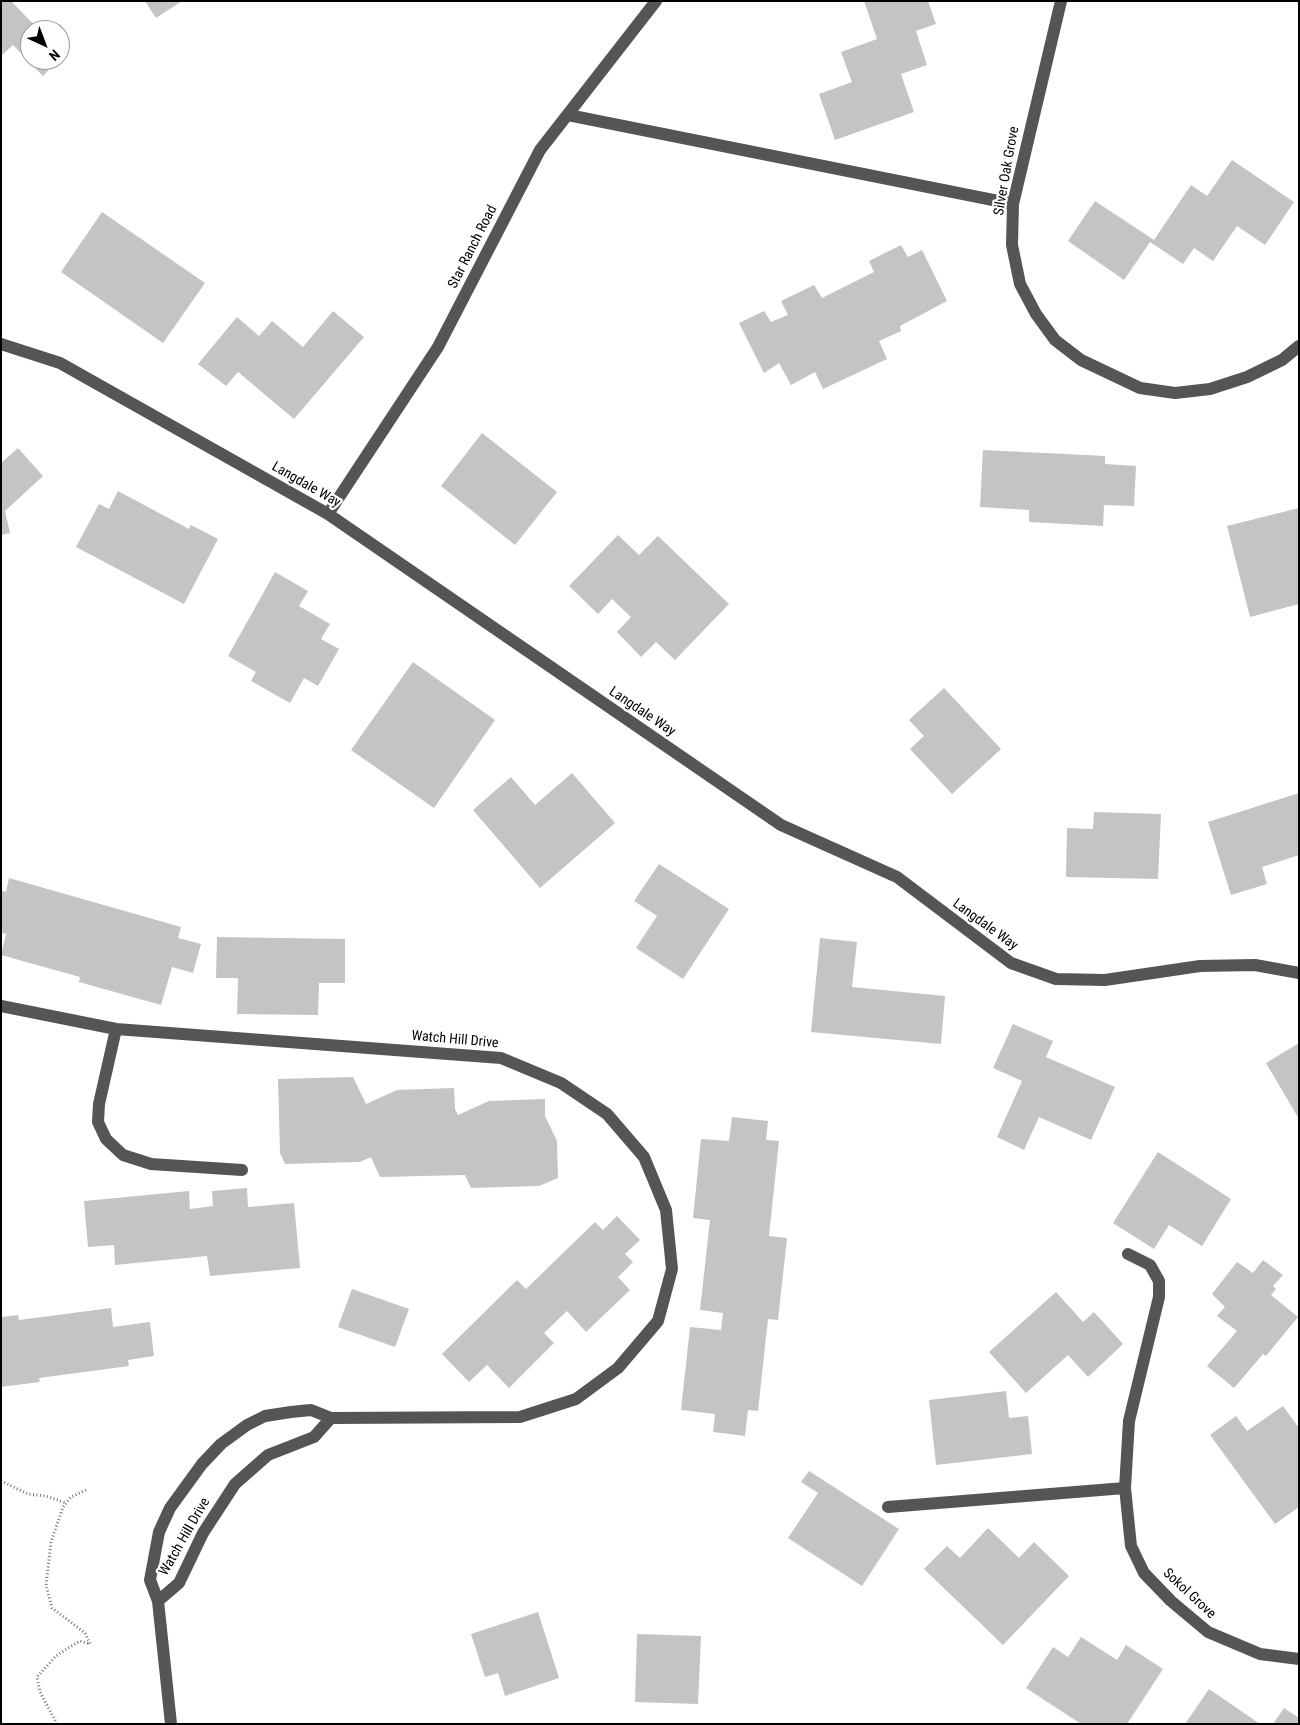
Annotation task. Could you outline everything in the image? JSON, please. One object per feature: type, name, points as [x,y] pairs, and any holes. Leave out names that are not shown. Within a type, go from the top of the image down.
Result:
[{"type":"street","name":"Star Ranch Road","points":[[328,514],[438,347],[540,150],[656,1]]},
{"type":"street","name":"Silver Oak Grove","points":[[1061,1],[1013,204],[1012,245],[1020,284],[1036,314],[1055,340],[1081,360],[1106,374],[1140,388],[1175,393],[1210,389],[1247,377],[1282,360],[1299,346]]},
{"type":"street","points":[[568,115],[1013,204]]},
{"type":"street","name":"Langdale Way","points":[[1,344],[60,364],[328,514],[781,825],[896,876],[1011,963],[1056,979],[1105,980],[1200,966],[1255,965],[1299,973]]},
{"type":"street","name":"Watch Hill Drive","points":[[1,1006],[116,1029],[501,1058],[561,1083],[607,1114],[644,1157],[666,1210],[672,1269],[658,1322],[618,1368],[576,1399],[520,1417],[331,1418],[311,1410],[265,1416],[241,1429],[221,1444],[202,1464],[170,1508],[159,1532],[153,1555],[150,1580],[158,1601],[171,1724]]},
{"type":"street","points":[[116,1029],[99,1104],[98,1122],[106,1139],[123,1155],[151,1164],[242,1170]]},
{"type":"street","name":"Sokol Grove","points":[[1128,1254],[1150,1265],[1159,1281],[1159,1298],[1129,1421],[1125,1488],[1131,1546],[1144,1573],[1171,1601],[1208,1632],[1260,1654],[1299,1659]]},
{"type":"street","name":"Watch Hill Drive","points":[[158,1601],[179,1583],[203,1533],[235,1484],[268,1455],[314,1438],[331,1418]]},
{"type":"street","points":[[888,1507],[1125,1488]]},
{"type":"path","points":[[1,1481],[28,1494],[46,1496],[66,1503]]},
{"type":"path","points":[[56,1724],[40,1692],[37,1677],[55,1657],[68,1648],[80,1641],[90,1644],[85,1633],[52,1608],[46,1585],[51,1542],[58,1517],[66,1503],[71,1497],[86,1490]]},
{"type":"building","points":[[1,1],[11,1],[29,20],[20,20],[20,52],[13,45],[1,56]]},
{"type":"building","points":[[145,1],[182,1],[156,18]]},
{"type":"building","points":[[864,1],[928,1],[936,24],[916,31],[927,65],[901,74],[914,112],[835,140],[819,94],[852,82],[841,52],[877,39]]},
{"type":"building","points":[[37,70],[49,70],[43,76]]},
{"type":"building","points":[[1232,160],[1294,202],[1265,245],[1237,226],[1213,261],[1194,248],[1183,264],[1150,242],[1124,280],[1068,241],[1095,201],[1154,240],[1191,185],[1207,196]]},
{"type":"building","points":[[102,212],[205,283],[163,343],[61,272]]},
{"type":"building","points":[[901,245],[908,257],[922,250],[947,301],[900,326],[901,331],[879,341],[887,359],[823,389],[815,372],[791,385],[779,363],[764,373],[739,323],[764,311],[771,322],[788,315],[781,301],[814,285],[822,298],[874,272],[869,261]]},
{"type":"building","points":[[333,311],[364,337],[294,419],[238,372],[226,386],[198,364],[237,317],[259,336],[272,321],[303,347]]},
{"type":"building","points":[[482,433],[557,492],[515,545],[441,486]]},
{"type":"building","points":[[18,448],[43,476],[5,511],[10,533],[1,535],[1,463]]},
{"type":"building","points":[[983,450],[1105,456],[1105,464],[1136,466],[1134,506],[1104,505],[1103,526],[1029,522],[1029,510],[980,507]]},
{"type":"building","points":[[118,491],[189,529],[191,525],[218,539],[184,604],[76,547],[99,504],[109,509]]},
{"type":"building","points":[[1299,508],[1299,604],[1250,617],[1227,526]]},
{"type":"building","points":[[618,535],[639,555],[658,536],[729,604],[675,660],[656,642],[641,657],[617,632],[631,617],[612,599],[598,614],[569,586]]},
{"type":"building","points":[[275,572],[308,591],[299,606],[330,624],[321,639],[339,649],[318,686],[304,678],[290,703],[251,681],[256,672],[228,656]]},
{"type":"building","points":[[413,662],[495,720],[434,808],[351,750]]},
{"type":"building","points":[[944,688],[1001,749],[952,794],[910,749],[924,736],[909,720]]},
{"type":"building","points":[[572,773],[615,823],[540,888],[473,810],[511,777],[535,805]]},
{"type":"building","points":[[1299,793],[1299,855],[1262,867],[1267,884],[1231,895],[1208,822]]},
{"type":"building","points":[[1094,812],[1161,814],[1158,879],[1066,877],[1067,828],[1093,829]]},
{"type":"building","points":[[659,864],[729,909],[683,979],[636,948],[657,916],[634,901]]},
{"type":"building","points":[[9,878],[181,927],[178,938],[201,944],[193,973],[172,967],[161,1005],[79,982],[80,977],[1,955],[6,934],[1,933],[1,890],[6,892]]},
{"type":"building","points":[[217,937],[345,939],[345,983],[319,983],[318,1015],[237,1014],[238,978],[216,978]]},
{"type":"building","points":[[820,938],[857,942],[852,987],[945,996],[941,1044],[811,1032]]},
{"type":"building","points":[[1013,1024],[1053,1041],[1046,1057],[1115,1087],[1091,1140],[1039,1117],[1024,1150],[997,1137],[1022,1081],[993,1068]]},
{"type":"building","points":[[1299,1043],[1299,1119],[1266,1063]]},
{"type":"building","points":[[353,1077],[366,1104],[397,1090],[454,1088],[455,1109],[458,1115],[489,1101],[545,1099],[545,1116],[557,1141],[558,1178],[539,1186],[471,1188],[465,1175],[380,1177],[371,1157],[360,1162],[285,1164],[280,1153],[278,1079]]},
{"type":"building","points":[[732,1117],[768,1121],[766,1140],[779,1141],[769,1236],[787,1238],[778,1320],[768,1319],[758,1411],[748,1410],[745,1436],[713,1432],[715,1414],[681,1410],[690,1327],[721,1330],[723,1313],[700,1310],[710,1220],[693,1218],[701,1139],[729,1141]]},
{"type":"building","points":[[1158,1152],[1231,1199],[1202,1246],[1169,1225],[1154,1249],[1113,1223]]},
{"type":"building","points":[[247,1188],[248,1207],[294,1203],[300,1268],[210,1276],[207,1256],[115,1265],[114,1245],[88,1247],[84,1201],[189,1191],[190,1209],[213,1206],[212,1191]]},
{"type":"building","points":[[617,1216],[640,1240],[625,1254],[633,1262],[618,1277],[630,1290],[586,1332],[567,1311],[544,1333],[554,1343],[509,1388],[487,1365],[469,1382],[442,1354],[517,1280],[526,1289],[595,1222],[603,1230]]},
{"type":"building","points":[[1263,1260],[1283,1275],[1273,1286],[1276,1289],[1271,1295],[1298,1317],[1266,1356],[1263,1354],[1234,1388],[1207,1366],[1237,1331],[1217,1316],[1225,1307],[1212,1294],[1237,1262],[1253,1273]]},
{"type":"building","points":[[352,1289],[409,1309],[395,1347],[338,1327]]},
{"type":"building","points":[[1056,1292],[1083,1322],[1094,1312],[1123,1344],[1088,1377],[1068,1355],[1026,1393],[989,1352]]},
{"type":"building","points":[[111,1308],[113,1327],[150,1322],[154,1356],[128,1360],[129,1366],[39,1378],[40,1382],[1,1387],[1,1317],[18,1315],[19,1320]]},
{"type":"building","points":[[1006,1391],[1009,1418],[1028,1416],[1032,1454],[936,1465],[929,1400]]},
{"type":"building","points":[[1283,1406],[1299,1428],[1299,1507],[1275,1524],[1210,1435],[1236,1416],[1247,1431]]},
{"type":"building","points":[[809,1471],[899,1529],[862,1586],[788,1538],[818,1493],[801,1482]]},
{"type":"building","points":[[988,1528],[1019,1558],[1034,1542],[1069,1576],[1003,1645],[924,1569],[947,1546],[960,1558]]},
{"type":"building","points":[[538,1612],[559,1678],[505,1696],[498,1673],[485,1677],[471,1634]]},
{"type":"building","points":[[637,1634],[701,1636],[698,1704],[635,1702]]},
{"type":"building","points":[[1081,1637],[1117,1660],[1126,1645],[1163,1669],[1127,1724],[1081,1724],[1026,1688],[1053,1647],[1068,1657]]},
{"type":"building","points":[[1209,1689],[1260,1724],[1185,1724]]},
{"type":"building","points":[[1284,1708],[1299,1718],[1299,1724],[1273,1724]]}]
